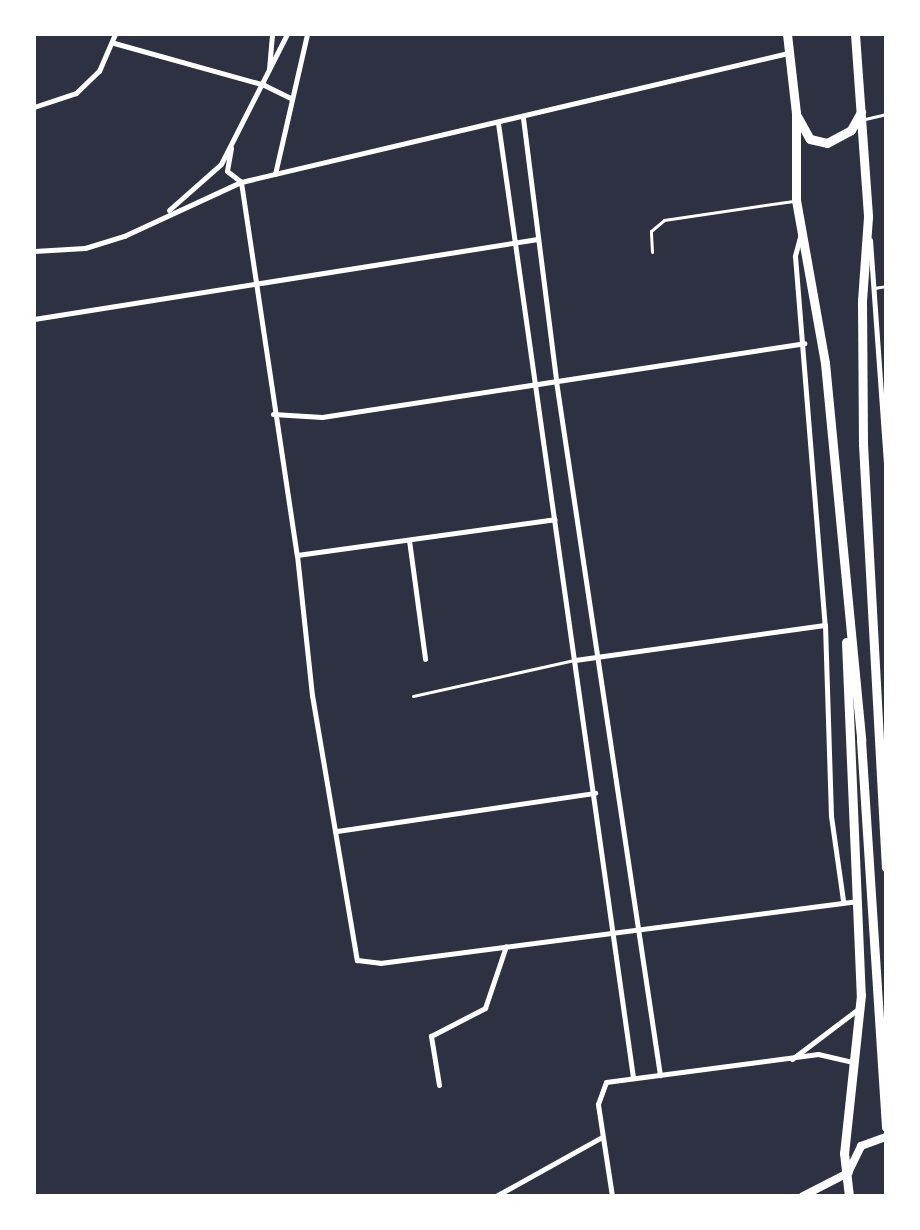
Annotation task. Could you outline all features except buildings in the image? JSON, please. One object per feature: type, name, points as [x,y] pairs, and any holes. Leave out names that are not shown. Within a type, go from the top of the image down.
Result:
[{"type":"highway","points":[[787,34],[796,113],[796,200],[825,363],[863,769],[885,1122]]},
{"type":"highway","points":[[855,34],[868,217],[862,301],[863,444],[880,689],[886,867]]},
{"type":"highway","points":[[796,113],[806,135],[827,143],[851,130],[861,116]]},
{"type":"highway","points":[[842,543],[860,1007],[844,1153],[849,1196]]},
{"type":"highway","points":[[880,689],[886,734]]},
{"type":"main road","points":[[803,1196],[848,1173],[861,1146],[886,1137]]},
{"type":"street","points":[[34,107],[76,93],[99,71],[114,43],[115,34]]},
{"type":"street","points":[[269,72],[272,34]]},
{"type":"street","points":[[162,216],[204,183],[231,148],[287,34]]},
{"type":"street","points":[[275,174],[307,34]]},
{"type":"street","points":[[114,43],[264,85],[291,98]]},
{"type":"street","points":[[34,251],[85,248],[124,236],[241,182],[789,53]]},
{"type":"street","points":[[523,118],[556,381],[660,1075]]},
{"type":"street","points":[[498,123],[616,931],[633,1078]]},
{"type":"street","points":[[231,148],[227,171],[241,182],[273,414],[297,555],[312,695],[357,960],[380,963],[843,900],[856,901]]},
{"type":"street","points":[[868,217],[886,462]]},
{"type":"street","points":[[802,229],[795,256],[825,625],[831,816],[843,900]]},
{"type":"street","points":[[34,319],[538,239]]},
{"type":"street","points":[[273,414],[322,417],[804,343]]},
{"type":"street","points":[[297,555],[555,519]]},
{"type":"street","points":[[409,540],[425,659]]},
{"type":"street","points":[[575,660],[599,654],[825,625]]},
{"type":"street","points":[[337,831],[595,793]]},
{"type":"street","points":[[439,1085],[431,1036],[485,1008],[506,946]]},
{"type":"street","points":[[792,1059],[860,1007]]},
{"type":"street","points":[[612,1196],[598,1104],[606,1082],[818,1054],[855,1063]]},
{"type":"street","points":[[496,1196],[602,1137]]},
{"type":"lane","points":[[861,116],[886,114]]},
{"type":"lane","points":[[652,252],[651,231],[664,220],[796,200]]},
{"type":"lane","points":[[873,288],[886,286]]},
{"type":"lane","points":[[413,696],[575,660]]}]
